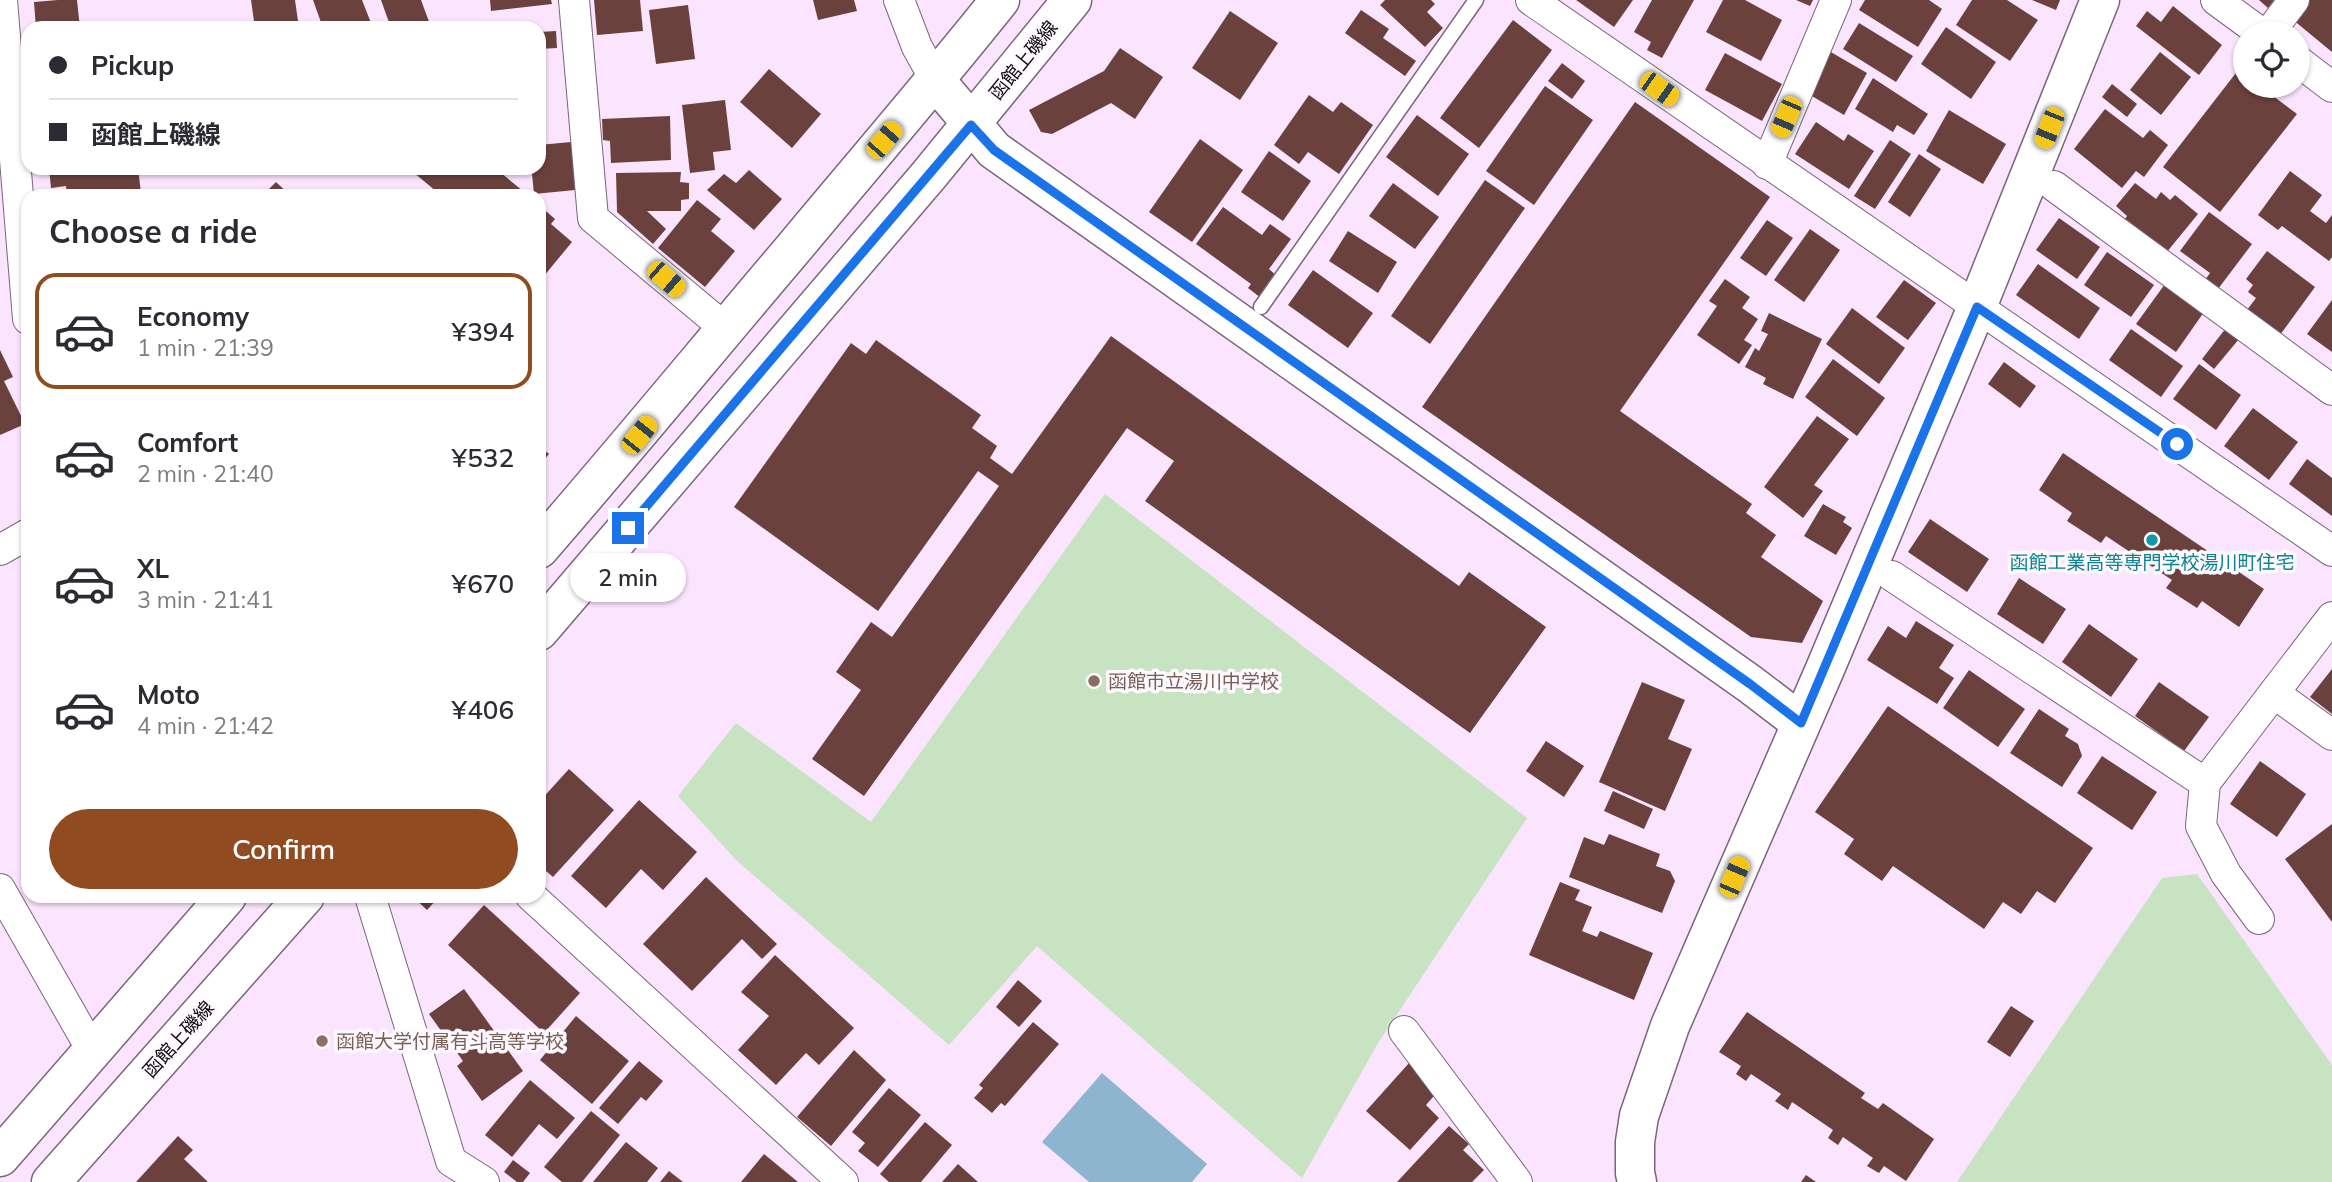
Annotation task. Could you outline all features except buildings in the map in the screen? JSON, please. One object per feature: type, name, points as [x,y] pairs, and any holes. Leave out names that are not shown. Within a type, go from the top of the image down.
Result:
[{"type":"street","points":[[2,0],[21,233]]},
{"type":"street","points":[[574,0],[593,218],[726,329]]},
{"type":"street","points":[[899,0],[917,47],[936,81],[994,150],[1750,684],[1801,723]]},
{"type":"street","points":[[546,541],[639,435],[936,81],[1000,0]]},
{"type":"street","name":"函館上磯線","points":[[546,623],[971,125],[1072,0]]},
{"type":"street","points":[[1531,0],[2332,551]]},
{"type":"street","points":[[1767,164],[1836,0]]},
{"type":"street","points":[[1632,1179],[1639,1115],[1670,1026],[1977,307],[2100,0]]},
{"type":"street","points":[[2216,0],[2245,21]]},
{"type":"street","points":[[2278,21],[2294,0]]},
{"type":"street","points":[[2310,70],[2332,87]]},
{"type":"street","points":[[2054,186],[2332,390]]},
{"type":"street","points":[[0,550],[21,538]]},
{"type":"street","points":[[1892,576],[2205,783]]},
{"type":"street","points":[[2259,919],[2226,874],[2200,826],[2205,783],[2332,617]]},
{"type":"street","points":[[2274,693],[2332,735]]},
{"type":"street","points":[[3,901],[93,1052]]},
{"type":"street","points":[[0,1157],[221,903]]},
{"type":"street","name":"函館上磯線","points":[[51,1182],[299,903]]},
{"type":"street","points":[[372,903],[451,1161],[484,1182]]},
{"type":"street","points":[[538,903],[843,1182]]},
{"type":"street","points":[[1404,1031],[1517,1182]]},
{"type":"lane","points":[[1261,307],[1476,0]]},
{"type":"green space","points":[[1105,494],[1527,818],[1378,1043],[1302,1178],[1037,946],[949,1045],[736,860],[678,796],[736,723],[871,822]]},
{"type":"green space","points":[[2197,874],[2332,1065],[2332,1182],[1957,1182],[2162,878]]},
{"type":"water","points":[[1102,1073],[1207,1164],[1192,1182],[1089,1182],[1042,1142]]},
{"type":"place","name":"函館工業高等専門学校湯川町住宅","points":[[2152,540]]},
{"type":"place","name":"函館市立湯川中学校","points":[[1094,681]]},
{"type":"place","name":"函館大学付属有斗高等学校","points":[[322,1041]]},
{"type":"route","points":[[628,528],[971,125],[994,150],[1750,684],[1801,723],[1977,307],[2177,444]]}]
